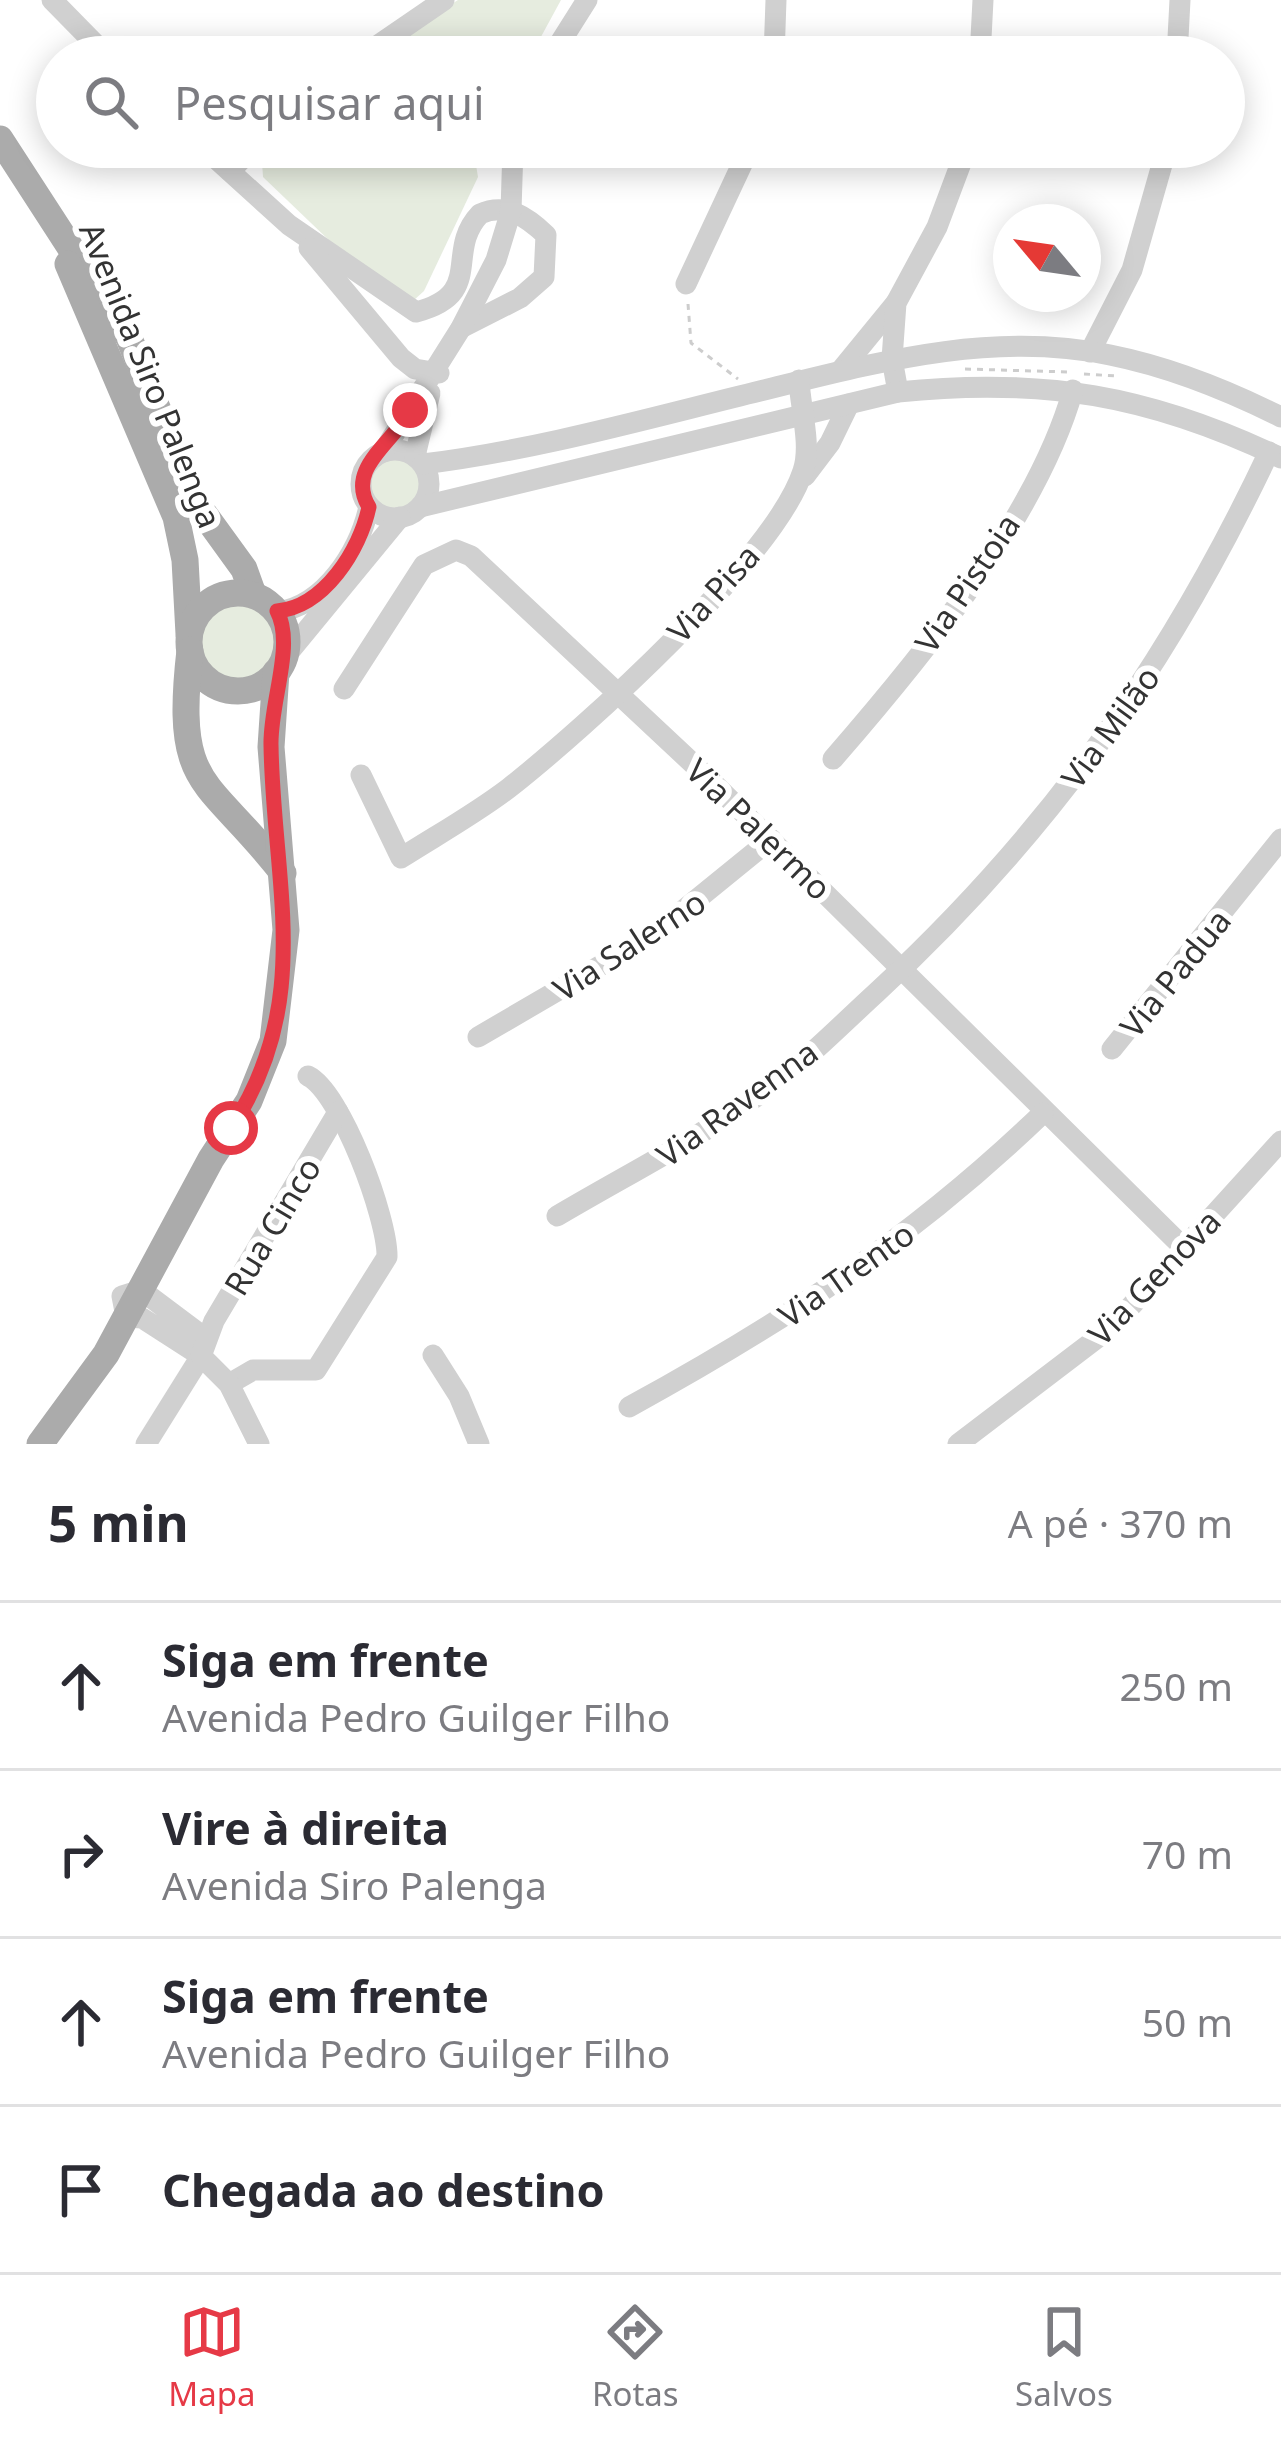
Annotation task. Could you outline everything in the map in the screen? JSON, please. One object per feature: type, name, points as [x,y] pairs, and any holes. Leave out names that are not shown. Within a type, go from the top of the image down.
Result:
[{"type":"main road","name":"Avenida Siro Palenga","points":[[0,139],[106,321],[194,500],[244,569],[253,593]]},
{"type":"main road","name":"Avenida Siro Palenga","points":[[106,321],[176,517],[185,560],[186,746]]},
{"type":"main road","points":[[40,1444],[90,1379],[137,1305],[171,1231],[249,1101],[273,1041],[284,965],[283,873],[271,747],[285,626],[277,611],[253,593],[218,596],[194,619],[189,642],[205,678],[233,691]]},
{"type":"main road","points":[[280,665],[250,689],[233,691],[200,717],[186,746],[205,785],[283,873]]},
{"type":"street","points":[[52,0],[89,36]]},
{"type":"street","points":[[74,19],[92,0]]},
{"type":"street","points":[[392,36],[444,0]]},
{"type":"street","points":[[564,36],[587,0]]},
{"type":"street","points":[[774,36],[776,0]]},
{"type":"street","points":[[981,36],[982,0]]},
{"type":"street","points":[[1178,36],[1180,0]]},
{"type":"street","points":[[227,168],[289,225],[407,310],[445,301],[461,280],[464,244],[475,219],[492,209],[511,211],[546,235],[544,277],[520,298],[461,328]]},
{"type":"street","points":[[230,171],[233,168]]},
{"type":"street","points":[[277,611],[302,606],[327,585],[356,542],[369,507],[362,476],[439,367],[496,260],[511,211],[512,168]]},
{"type":"street","points":[[686,284],[740,168]]},
{"type":"street","points":[[842,369],[896,303],[937,227],[959,168]]},
{"type":"street","points":[[1090,352],[1132,270],[1160,168]]},
{"type":"street","points":[[289,225],[401,358],[415,369],[439,367]]},
{"type":"street","points":[[896,303],[892,359],[898,392]]},
{"type":"street","points":[[401,358],[407,310]]},
{"type":"street","points":[[383,452],[419,460],[485,455],[842,369],[981,348],[1090,352],[1171,370],[1272,412],[1246,440]]},
{"type":"street","points":[[1090,352],[1115,373],[1106,395]]},
{"type":"street","name":"Via Pistoia","points":[[833,759],[962,598],[1044,461],[1068,390],[1059,366],[1090,352]]},
{"type":"street","points":[[280,665],[429,486],[419,460],[439,367]]},
{"type":"street","name":"Via Pisa","points":[[797,485],[805,467],[799,380]]},
{"type":"street","points":[[369,507],[410,512],[492,485],[898,392],[970,385],[1106,395],[1186,416],[1275,455]]},
{"type":"street","points":[[758,391],[773,421]]},
{"type":"street","name":"Via Pisa","points":[[361,776],[400,858],[509,788],[617,691],[752,552],[830,443],[849,404]]},
{"type":"street","points":[[609,428],[619,442],[616,458]]},
{"type":"street","points":[[583,433],[578,451],[589,464]]},
{"type":"street","points":[[485,455],[492,485]]},
{"type":"street","name":"Via Milão","points":[[903,968],[1008,860],[1153,672],[1275,455]]},
{"type":"street","name":"Via Palermo","points":[[344,689],[424,565],[457,550],[501,579],[1184,1248]]},
{"type":"street","name":"Via Salerno","points":[[478,1037],[653,935],[771,839]]},
{"type":"street","name":"Via Padua","points":[[1112,1049],[1281,839]]},
{"type":"street","name":"Via Ravenna","points":[[557,1216],[645,1169],[771,1086],[903,968]]},
{"type":"street","points":[[229,1384],[254,1370],[316,1370],[387,1257],[383,1226],[328,1088],[308,1076]]},
{"type":"street","name":"Rua Cinco","points":[[151,1442],[338,1112]]},
{"type":"street","name":"Via Trento","points":[[629,1407],[779,1322],[897,1243],[1043,1113]]},
{"type":"street","name":"Via Genova","points":[[958,1444],[1113,1326],[1281,1141]]},
{"type":"street","points":[[317,1154],[357,1155]]},
{"type":"street","points":[[137,1305],[203,1347],[229,1384],[259,1444]]},
{"type":"street","points":[[433,1355],[459,1396],[479,1444]]},
{"type":"path","points":[[686,284],[691,343],[758,391]]},
{"type":"shaded area","points":[[458,0],[561,0],[541,36],[402,36]]},
{"type":"shaded area","points":[[262,168],[476,168],[478,177],[424,291],[414,300],[382,291],[263,177]]},
{"type":"shaded area","points":[[395,457],[414,465],[422,484],[414,503],[395,511],[376,503],[368,484],[376,465]]},
{"type":"shaded area","points":[[238,601],[267,613],[279,642],[267,671],[238,683],[209,671],[197,642],[209,613]]},
{"type":"route","points":[[231,1128],[249,1101],[273,1041],[284,965],[283,873],[271,747],[276,672],[287,642],[277,611],[293,610],[313,599],[347,556],[369,507],[361,487],[366,466],[383,452],[410,410]]}]
